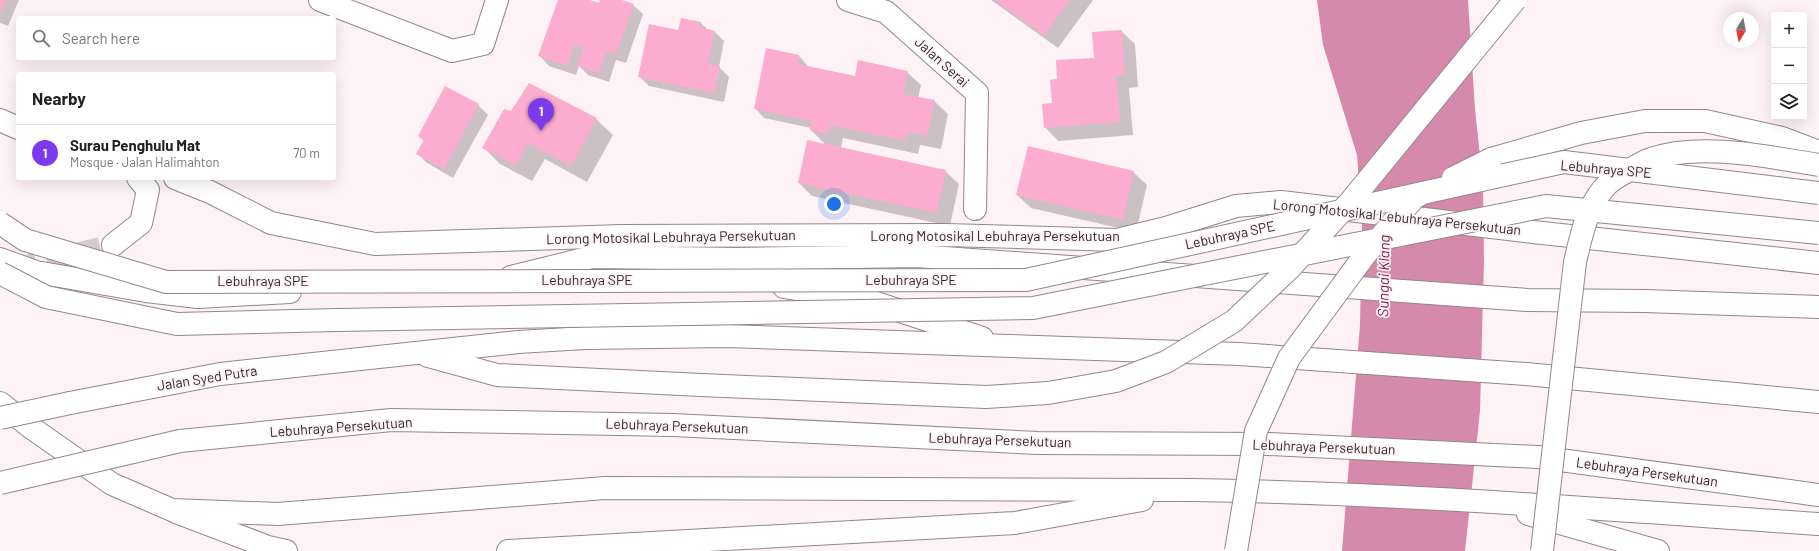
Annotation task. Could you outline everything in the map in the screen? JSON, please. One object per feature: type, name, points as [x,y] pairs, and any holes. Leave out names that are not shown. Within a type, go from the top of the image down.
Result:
[{"type":"main road","points":[[320,0],[452,51],[483,44],[497,0]]},
{"type":"main road","name":"Jalan Serai","points":[[848,0],[886,12],[977,93],[975,209]]},
{"type":"main road","points":[[416,353],[497,375],[986,397],[1048,393],[1116,380],[1166,362],[1234,321],[1289,269],[1350,202],[1515,0]]},
{"type":"main road","points":[[0,120],[16,127]]},
{"type":"main road","points":[[1236,551],[1256,431],[1289,358],[1365,255],[1414,198],[1492,159],[1580,133],[1645,121],[1705,121],[1782,138],[1819,152]]},
{"type":"main road","points":[[1542,551],[1575,262],[1583,229],[1603,188],[1616,178],[1650,159],[1678,152],[1758,155],[1819,165]]},
{"type":"main road","name":"Lebuhraya SPE","points":[[0,222],[25,240],[166,282],[1026,280],[1564,162],[1819,193]]},
{"type":"main road","points":[[113,245],[140,223],[148,190],[140,180]]},
{"type":"main road","name":"Lorong Motosikal Lebuhraya Persekutuan","points":[[180,180],[210,192],[271,223],[375,244],[630,236],[946,235],[1116,240],[1166,228],[1236,206],[1256,203],[1281,202],[1533,232],[1819,263]]},
{"type":"main road","points":[[0,273],[46,297],[177,324],[1025,309],[1546,206],[1819,234]]},
{"type":"main road","points":[[0,222],[106,263],[260,293]]},
{"type":"main road","points":[[460,291],[592,257],[738,259],[917,256],[1528,300],[1645,301],[1819,307]]},
{"type":"main road","points":[[0,260],[36,272],[146,291],[198,297],[260,293],[782,286],[870,301],[1006,346]]},
{"type":"main road","points":[[416,353],[518,342],[585,338],[728,336],[1239,354],[1526,374],[1819,402]]},
{"type":"main road","name":"Jalan Syed Putra","points":[[0,418],[220,374],[416,353]]},
{"type":"main road","points":[[0,403],[33,429],[112,484],[172,510],[268,547],[286,551]]},
{"type":"main road","name":"Lebuhraya Persekutuan","points":[[0,483],[180,441],[391,420],[673,425],[1038,443],[1268,444],[1538,457],[1819,495]]},
{"type":"main road","points":[[172,510],[278,514],[605,488],[1193,490],[1255,491],[1487,502],[1819,524]]},
{"type":"main road","points":[[508,551],[1015,523],[1193,490]]},
{"type":"main road","points":[[1487,502],[1658,551]]},
{"type":"water","name":"Sungai Klang","points":[[1317,0],[1468,0],[1475,109],[1483,184],[1484,261],[1480,411],[1465,551],[1342,551],[1360,325],[1362,226],[1357,155],[1323,45]]},
{"type":"building","points":[[0,0],[6,0],[0,14]]},
{"type":"building","points":[[558,0],[590,0],[599,3],[600,0],[622,0],[634,4],[616,54],[607,51],[599,73],[577,66],[583,48],[574,45],[567,66],[538,56]]},
{"type":"building","points":[[995,0],[1070,0],[1044,35]]},
{"type":"building","points":[[681,18],[701,22],[700,27],[715,31],[708,64],[720,66],[714,93],[638,77],[649,24],[678,30]]},
{"type":"building","points":[[1122,30],[1125,74],[1116,75],[1120,122],[1044,128],[1042,104],[1052,103],[1050,80],[1057,79],[1056,60],[1094,58],[1092,32]]},
{"type":"building","points":[[766,48],[799,55],[798,64],[855,76],[858,60],[908,71],[903,94],[935,100],[927,136],[907,132],[905,141],[830,125],[828,134],[810,130],[812,121],[754,109]]},
{"type":"building","points":[[529,83],[597,118],[571,166],[528,143],[516,165],[482,148],[504,109],[511,111]]},
{"type":"building","points":[[445,86],[479,104],[444,169],[416,154],[424,140],[418,136]]},
{"type":"building","points":[[807,140],[946,170],[937,213],[798,183]]},
{"type":"building","points":[[1028,146],[1134,171],[1123,220],[1016,195]]},
{"type":"tunnel","points":[[15,269],[113,245]]},
{"type":"place","name":"Surau Penghulu Mat","points":[[541,131]]}]
